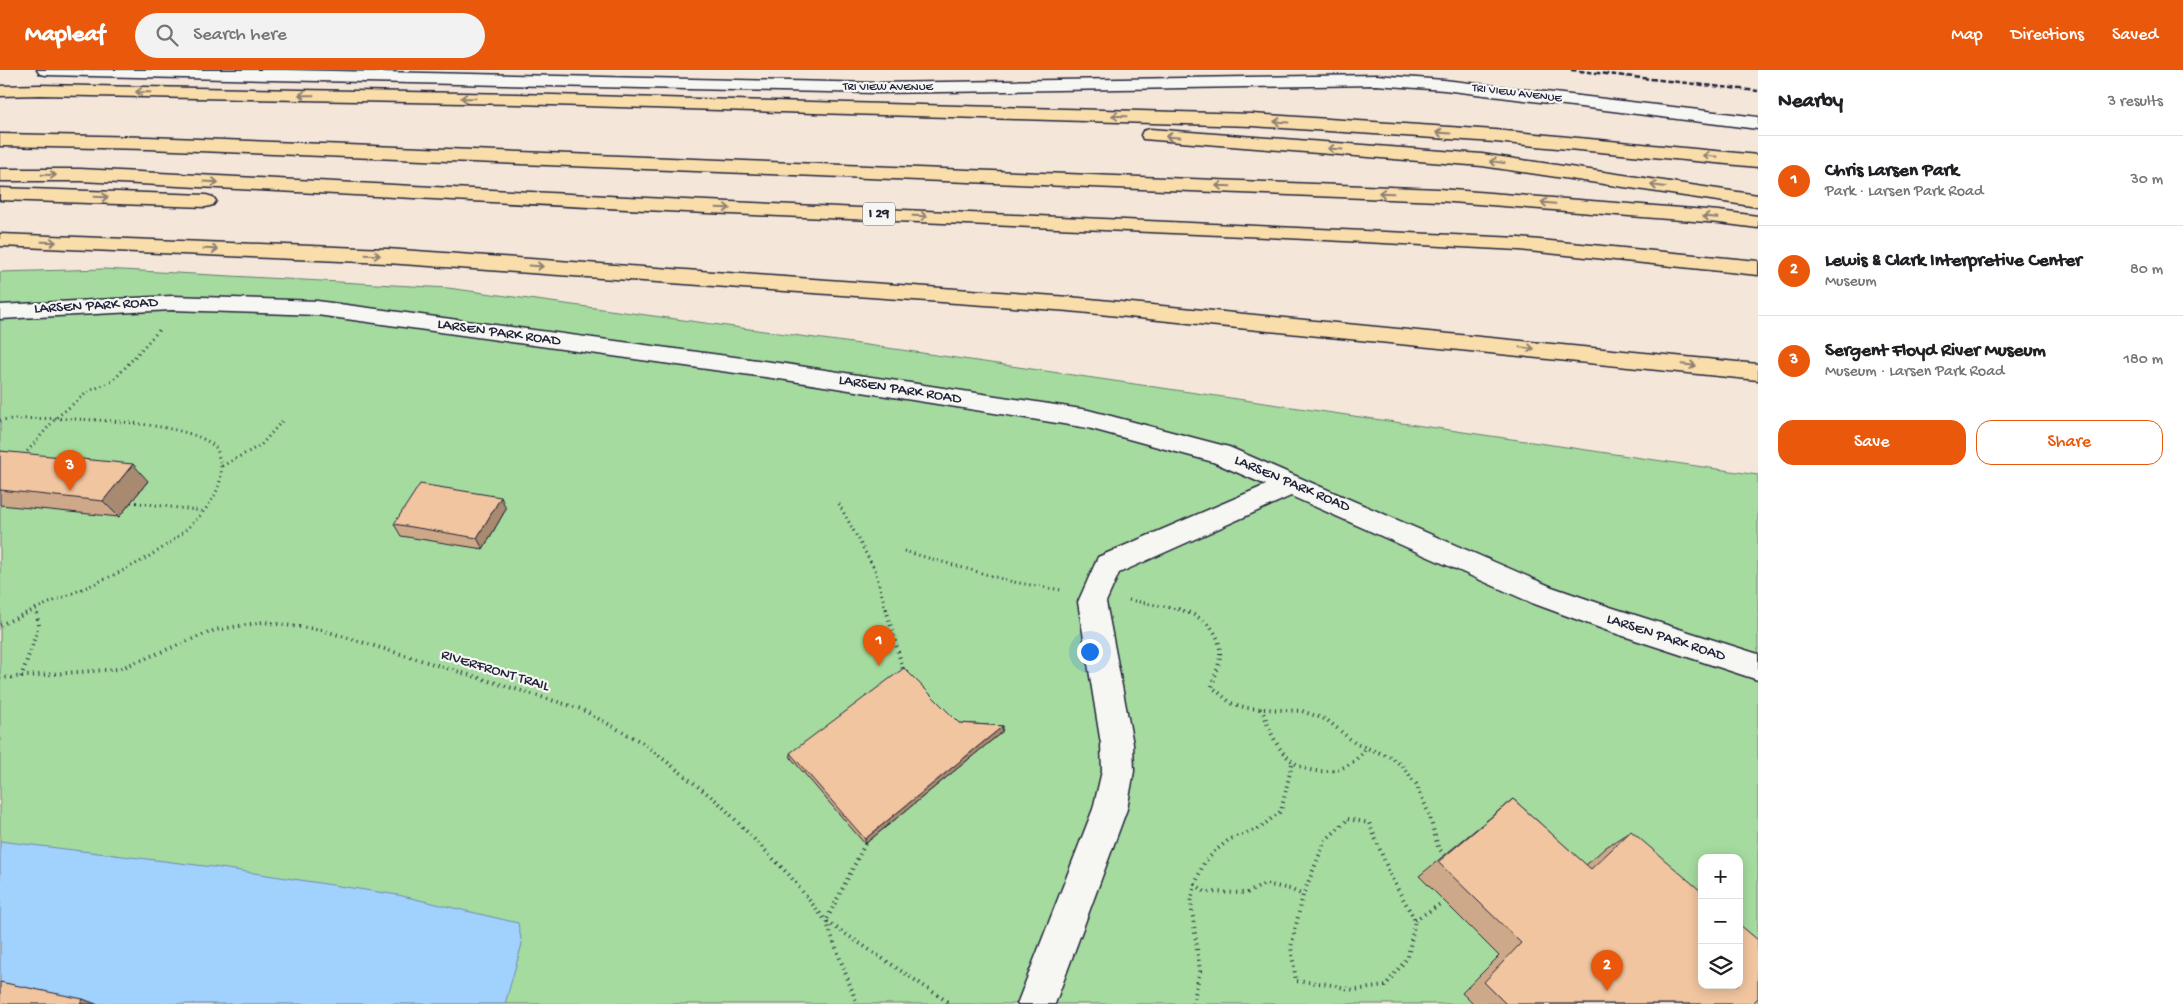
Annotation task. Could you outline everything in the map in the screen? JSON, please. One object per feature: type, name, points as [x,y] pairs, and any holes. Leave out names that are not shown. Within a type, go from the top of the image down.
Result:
[{"type":"highway","points":[[0,91],[39,90],[517,99],[1252,120],[1495,136],[1758,161]]},
{"type":"highway","points":[[517,99],[707,116],[1130,134],[1482,160],[1758,201]]},
{"type":"highway","points":[[0,140],[148,143],[1429,194],[1719,217],[1758,222]]},
{"type":"highway","name":"I 29","points":[[0,175],[80,176],[1519,244],[1758,268]]},
{"type":"highway","points":[[0,194],[293,204],[685,206]]},
{"type":"highway","points":[[0,240],[387,256],[1069,304],[1479,342],[1758,372]]},
{"type":"street","name":"TRI VIEW AVENUE","points":[[46,70],[250,72],[867,88],[970,79],[1071,86],[1376,80],[1444,85],[1758,124]]},
{"type":"street","points":[[1063,70],[1071,86]]},
{"type":"street","name":"LARSEN PARK ROAD","points":[[0,312],[36,308],[172,303],[317,308],[786,372],[1088,418],[1220,454],[1542,595],[1608,619],[1758,667]]},
{"type":"street","points":[[1036,1004],[1110,809],[1118,771],[1115,735],[1104,662],[1092,602],[1108,565],[1292,485]]},
{"type":"path","points":[[19,460],[56,418],[89,391],[113,381],[158,332],[172,303]]},
{"type":"path","points":[[0,420],[34,417],[56,418],[175,430],[215,447],[222,466],[220,486],[204,512],[177,538],[149,558],[0,625]]},
{"type":"path","points":[[222,466],[261,445],[282,422]]},
{"type":"path","points":[[131,502],[204,512]]},
{"type":"path","points":[[839,504],[876,570],[904,674]]},
{"type":"path","points":[[904,551],[1014,582],[1189,611],[1201,616],[1216,636],[1221,655],[1213,676],[1212,687],[1232,703],[1247,708],[1302,711],[1327,720],[1356,744],[1391,757],[1402,766],[1416,784],[1438,847],[1445,856]]},
{"type":"path","points":[[21,677],[40,626],[36,609]]},
{"type":"path","name":"RIVERFRONT TRAIL","points":[[0,678],[119,669],[215,630],[263,622],[322,630],[581,709],[643,743],[719,803],[789,875],[826,921],[857,1004]]},
{"type":"path","points":[[1260,708],[1265,714],[1267,725],[1275,740],[1292,764],[1303,770],[1326,772],[1337,770],[1354,762],[1362,755],[1366,748]]},
{"type":"path","points":[[1193,1004],[1200,971],[1191,903],[1195,884],[1204,863],[1215,851],[1230,839],[1260,828],[1281,811],[1292,764]]},
{"type":"path","points":[[1348,819],[1369,823],[1392,879],[1415,920],[1408,957],[1385,986],[1354,990],[1296,981],[1291,947],[1303,895],[1325,841],[1348,819]]},
{"type":"path","points":[[865,844],[826,921],[951,1004]]},
{"type":"path","points":[[1195,884],[1205,892],[1247,893],[1265,884],[1290,889],[1303,895]]},
{"type":"path","points":[[1415,920],[1442,903]]},
{"type":"green space","points":[[104,269],[448,288],[874,346],[1758,475],[1758,1004],[0,1004],[0,272]]},
{"type":"water","points":[[0,841],[221,868],[398,895],[518,923],[522,944],[505,1004],[0,1004]]},
{"type":"building","points":[[0,451],[133,464],[103,501],[0,490]]},
{"type":"building","points":[[420,484],[501,497],[477,538],[394,524]]},
{"type":"building","points":[[904,668],[959,723],[1003,726],[865,839],[790,753]]},
{"type":"building","points":[[1513,799],[1591,869],[1631,831],[1698,889],[1698,989],[1743,989],[1743,927],[1758,940],[1758,998],[1752,1004],[1506,1004],[1484,982],[1521,943],[1438,862]]},
{"type":"building","points":[[0,982],[83,999],[80,1004],[0,1004]]},
{"type":"railway","points":[[1571,70],[1758,91]]},
{"type":"place","name":"Sergent Floyd River Museum","points":[[70,491]]},
{"type":"place","name":"Chris Larsen Park","points":[[879,666]]},
{"type":"place","name":"Lewis & Clark Interpretive Center","points":[[1607,991]]}]
